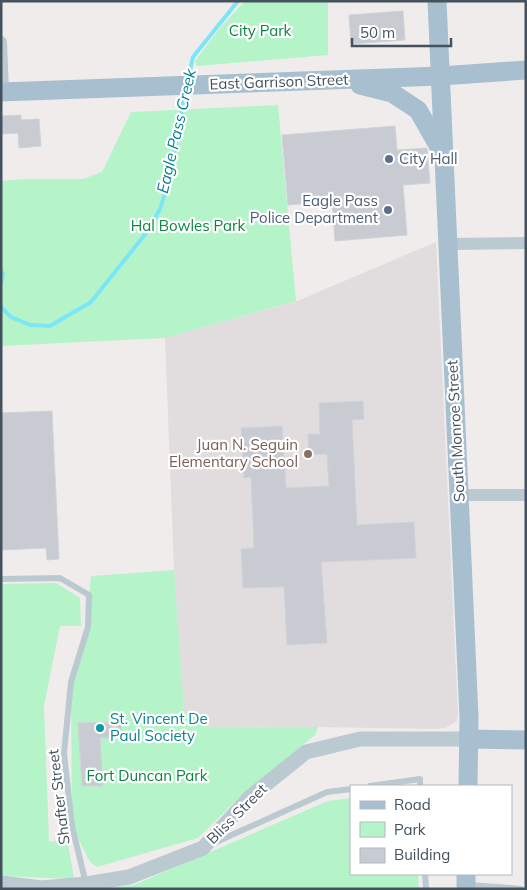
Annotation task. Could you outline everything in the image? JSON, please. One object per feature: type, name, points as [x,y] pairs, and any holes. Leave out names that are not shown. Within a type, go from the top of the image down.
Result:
[{"type":"main road","name":"South Monroe Street","points":[[437,1],[469,739],[468,785]]},
{"type":"main road","name":"East Garrison Street","points":[[2,92],[441,76],[526,70]]},
{"type":"main road","points":[[340,80],[392,93],[418,110],[444,156]]},
{"type":"main road","points":[[469,739],[526,740]]},
{"type":"street","points":[[1,42],[2,92]]},
{"type":"street","points":[[447,244],[526,243]]},
{"type":"street","points":[[459,495],[526,495]]},
{"type":"street","name":"Bliss Street","points":[[1,884],[42,889],[129,878],[204,848],[250,797],[306,752],[360,739],[469,739]]},
{"type":"lane","name":"Shafter Street","points":[[1,579],[60,578],[89,595],[88,627],[71,682],[64,753],[72,826],[86,884]]},
{"type":"lane","points":[[377,785],[420,779],[420,785]]},
{"type":"lane","points":[[204,848],[326,792],[350,789]]},
{"type":"lane","points":[[425,875],[426,889]]},
{"type":"lane","points":[[466,882],[498,888],[521,889]]},
{"type":"shaded area","name":"Juan N. Seguin Elementary School","points":[[436,242],[457,721],[445,728],[436,729],[209,728],[184,711],[174,570],[165,338],[297,301]]},
{"type":"green space","name":"City Park","points":[[245,1],[328,1],[328,55],[197,66],[195,61],[220,28]]},
{"type":"green space","name":"Hal Bowles Park","points":[[278,105],[296,301],[165,338],[1,346],[1,181],[83,179],[102,172],[131,112]]},
{"type":"green space","name":"Fort Duncan Park","points":[[174,570],[184,711],[209,728],[318,727],[316,734],[242,795],[198,838],[97,867],[90,862],[72,826],[71,682],[88,627],[91,576]]},
{"type":"green space","name":"Fort Duncan Park","points":[[56,583],[80,598],[81,626],[60,626],[44,706],[49,842],[67,838],[74,879],[1,876],[1,584]]},
{"type":"green space","points":[[350,798],[350,875],[418,875],[419,889],[97,889],[134,885],[328,801]]},
{"type":"building","points":[[403,11],[405,40],[351,44],[349,15]]},
{"type":"building","points":[[21,115],[21,120],[39,119],[41,146],[19,148],[18,133],[1,134],[1,116]]},
{"type":"building","points":[[395,126],[397,150],[427,148],[430,183],[403,185],[407,235],[335,241],[332,201],[288,205],[282,135]]},
{"type":"building","points":[[363,401],[364,419],[352,420],[357,525],[414,522],[416,558],[321,562],[327,643],[287,645],[284,587],[243,588],[241,549],[254,548],[251,477],[244,478],[241,428],[282,426],[286,488],[329,486],[327,454],[309,455],[308,434],[320,434],[319,403]]},
{"type":"building","points":[[52,411],[59,559],[47,560],[46,548],[1,550],[1,413]]},
{"type":"building","points":[[121,722],[122,733],[115,733],[115,738],[100,738],[103,786],[82,786],[78,723]]},
{"type":"waterway","name":"Eagle Pass Creek","points":[[188,80],[193,57],[238,1]]},
{"type":"waterway","name":"Eagle Pass Creek","points":[[1,307],[11,317],[30,325],[50,326],[91,302],[147,232],[160,209],[168,184],[185,92]]},
{"type":"waterway","name":"Eagle Pass Creek","points":[[1,271],[3,274],[1,283]]},
{"type":"place","name":"City Hall","points":[[389,159]]},
{"type":"place","name":"Eagle Pass Police Department","points":[[388,210]]},
{"type":"place","name":"Juan N. Seguin Elementary School","points":[[308,454]]},
{"type":"place","name":"St. Vincent De Paul Society","points":[[100,728]]}]
